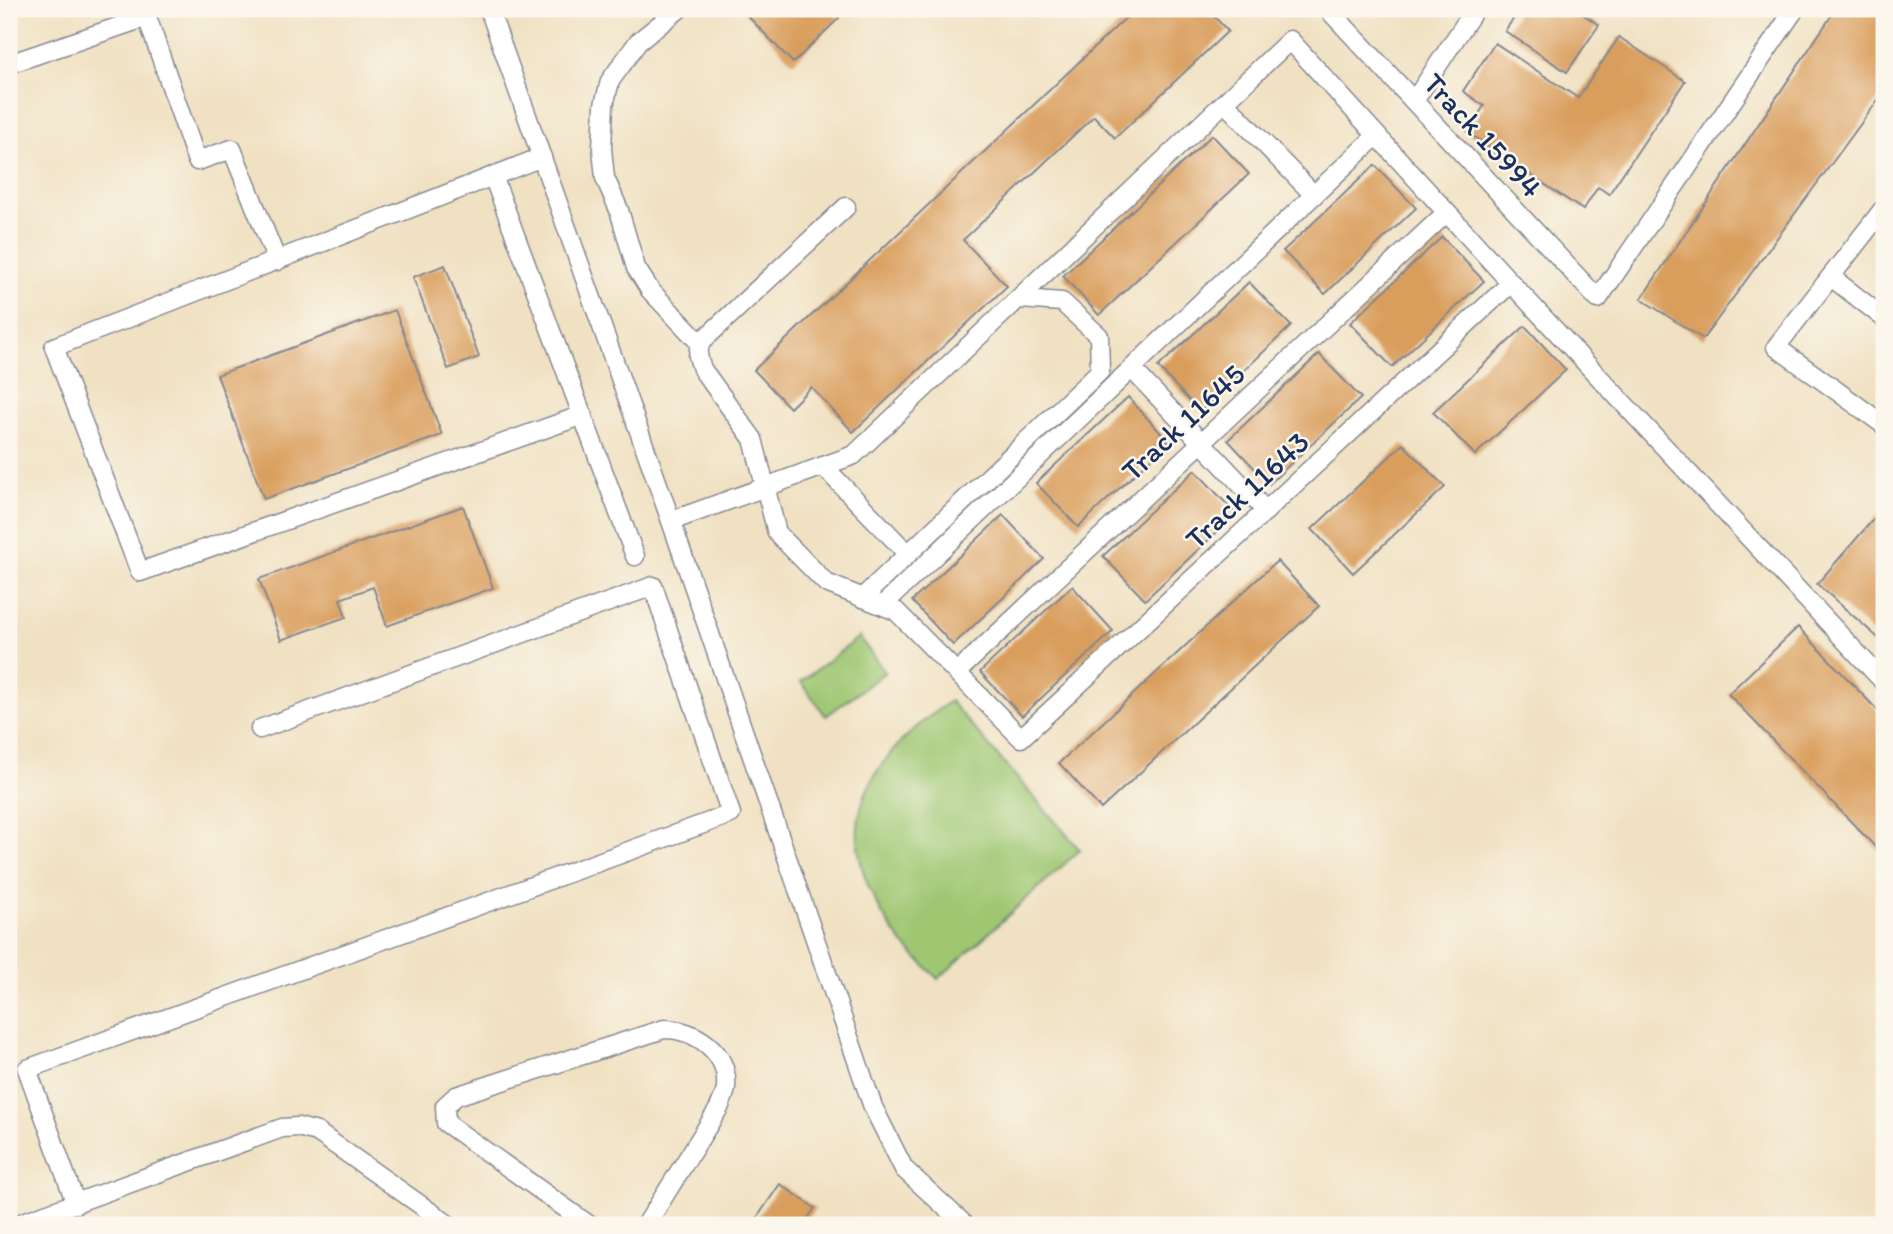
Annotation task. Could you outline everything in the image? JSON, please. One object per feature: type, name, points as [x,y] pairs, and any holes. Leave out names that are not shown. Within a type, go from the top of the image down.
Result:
[{"type":"street","points":[[489,9],[671,521],[873,1107],[904,1169],[964,1225]]},
{"type":"street","points":[[679,9],[638,42],[611,81],[604,105],[601,149],[605,178],[619,209],[636,268],[650,290],[700,343]]},
{"type":"street","name":"Track 15994","points":[[1328,9],[1598,299],[1795,9]]},
{"type":"street","points":[[1413,101],[1475,9]]},
{"type":"street","points":[[9,64],[147,17],[197,161],[232,149],[277,261]]},
{"type":"street","points":[[671,521],[854,455],[1290,40],[1446,213],[1884,682]]},
{"type":"street","points":[[1225,103],[1314,195]]},
{"type":"street","points":[[883,605],[1376,136]]},
{"type":"street","points":[[541,157],[54,348],[140,572],[583,415]]},
{"type":"street","points":[[493,176],[635,556]]},
{"type":"street","points":[[846,207],[700,343],[698,356],[702,369],[753,439],[777,533],[826,583],[896,611],[957,672]]},
{"type":"street","points":[[1884,208],[1776,347],[1884,425]]},
{"type":"street","name":"Track 11645","points":[[957,672],[1446,213]]},
{"type":"street","points":[[1830,277],[1884,318]]},
{"type":"street","name":"Track 11643","points":[[957,672],[1021,738],[1511,283]]},
{"type":"street","points":[[862,597],[1100,371],[1099,336],[1062,302],[1020,299]]},
{"type":"street","points":[[1132,369],[1266,511]]},
{"type":"street","points":[[823,466],[908,554]]},
{"type":"street","points":[[76,1203],[27,1069],[731,814],[653,586],[260,729]]},
{"type":"street","points":[[589,1225],[446,1123],[445,1106],[456,1096],[664,1029],[680,1029],[697,1036],[715,1051],[726,1073],[727,1090],[719,1108],[646,1225]]},
{"type":"street","points":[[15,1225],[282,1128],[298,1127],[317,1132],[449,1225]]},
{"type":"green space","points":[[859,637],[885,672],[826,716],[801,682]]},
{"type":"green space","points":[[950,701],[1080,850],[938,979],[900,940],[877,904],[863,870],[858,838],[861,808],[872,780],[891,753],[917,726]]},
{"type":"building","points":[[741,9],[830,9],[839,18],[793,63]]},
{"type":"building","points":[[1135,9],[1207,9],[1228,31],[1115,138],[1094,116],[963,240],[1007,286],[853,432],[811,387],[790,408],[754,370]]},
{"type":"building","points":[[1520,9],[1575,9],[1599,25],[1567,72],[1505,31]]},
{"type":"building","points":[[1836,9],[1884,9],[1884,92],[1703,339],[1641,299]]},
{"type":"building","points":[[1619,37],[1685,81],[1609,194],[1598,187],[1583,210],[1467,132],[1484,106],[1463,91],[1495,43],[1578,98]]},
{"type":"building","points":[[1212,135],[1249,174],[1099,315],[1063,276]]},
{"type":"building","points":[[1375,165],[1416,208],[1325,294],[1283,251]]},
{"type":"building","points":[[1442,237],[1484,281],[1392,367],[1350,323]]},
{"type":"building","points":[[445,265],[479,357],[448,369],[413,277]]},
{"type":"building","points":[[1249,282],[1291,326],[1200,412],[1158,367]]},
{"type":"building","points":[[395,310],[442,435],[264,499],[217,375]]},
{"type":"building","points":[[1525,326],[1566,370],[1475,455],[1433,412]]},
{"type":"building","points":[[1319,354],[1361,398],[1269,484],[1228,440]]},
{"type":"building","points":[[1128,397],[1169,442],[1078,527],[1036,483]]},
{"type":"building","points":[[1403,444],[1445,487],[1353,573],[1312,529]]},
{"type":"building","points":[[1195,470],[1236,514],[1145,600],[1103,556]]},
{"type":"building","points":[[463,506],[493,588],[387,626],[373,587],[340,599],[346,617],[281,640],[259,579]]},
{"type":"building","points":[[1884,507],[1884,643],[1817,584]]},
{"type":"building","points":[[1003,515],[1044,559],[953,645],[912,601]]},
{"type":"building","points":[[1277,561],[1319,606],[1101,809],[1059,763]]},
{"type":"building","points":[[1072,586],[1113,631],[1022,716],[980,672]]},
{"type":"building","points":[[1798,627],[1884,717],[1884,856],[1728,694]]},
{"type":"building","points":[[780,1184],[815,1208],[804,1224],[807,1225],[752,1225]]}]
